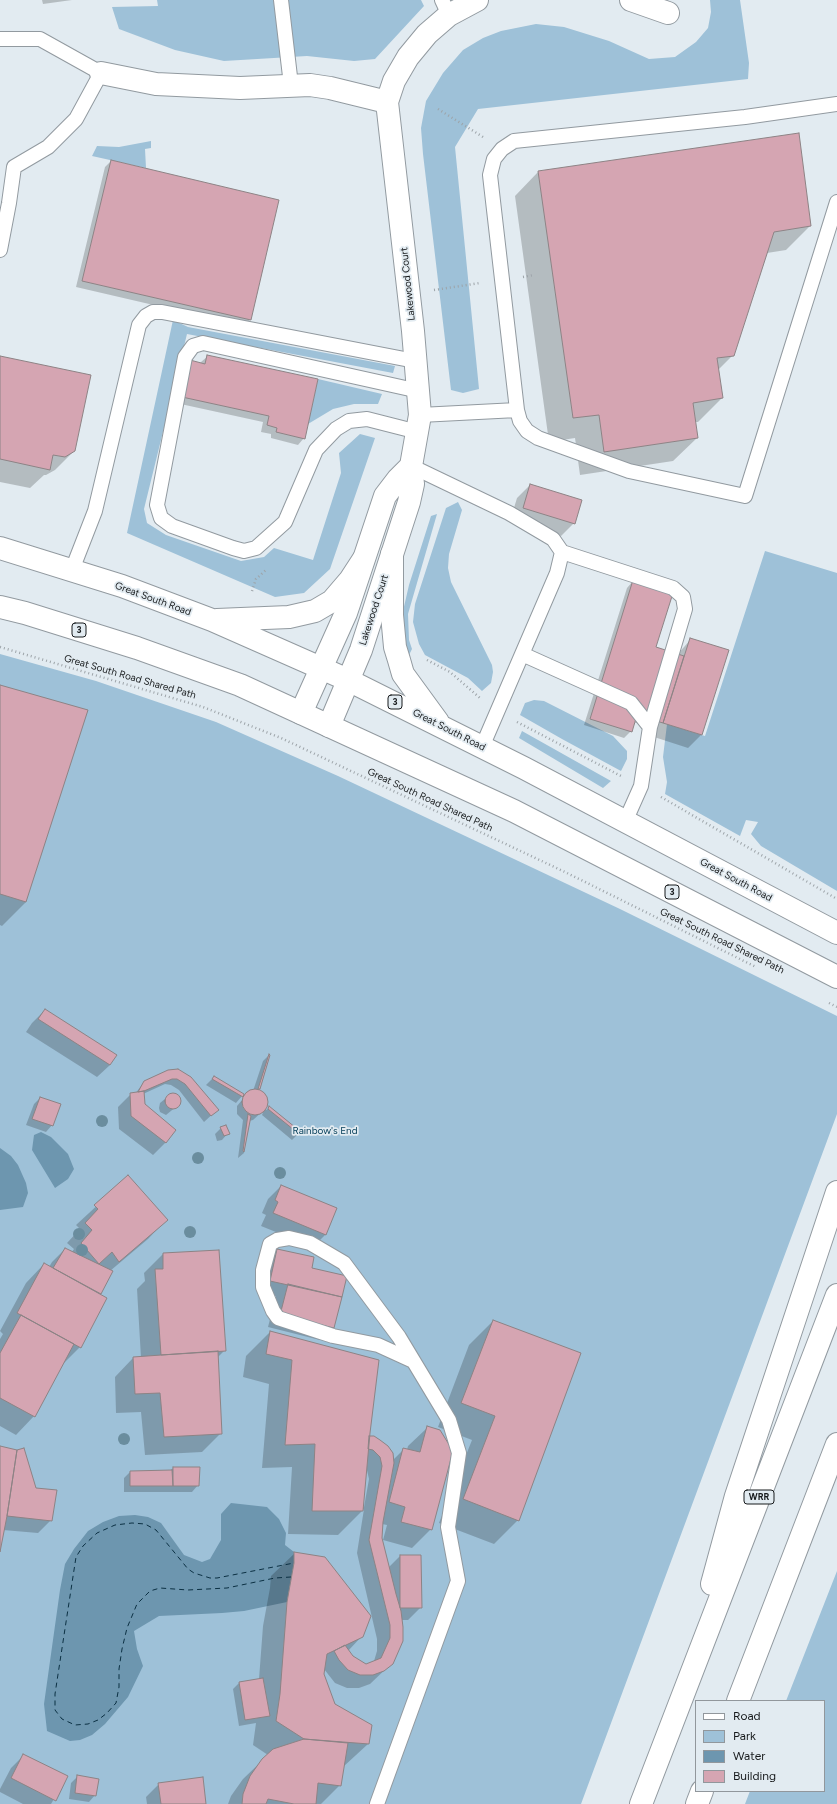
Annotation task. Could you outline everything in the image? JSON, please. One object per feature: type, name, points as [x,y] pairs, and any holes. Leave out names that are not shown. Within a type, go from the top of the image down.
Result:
[{"type":"main road","name":"Lakewood Court","points":[[329,726],[361,650],[409,502],[413,484],[411,466],[419,424],[419,391],[387,102],[394,81],[408,57],[428,34],[445,7],[477,0]]},
{"type":"main road","points":[[631,0],[668,12]]},
{"type":"main road","points":[[101,73],[156,84],[240,88],[302,85],[330,88],[387,102]]},
{"type":"main road","points":[[301,714],[346,613],[385,496],[398,479],[411,466]]},
{"type":"main road","name":"Great South Road","points":[[0,548],[122,586],[212,620],[348,680],[441,725],[837,933]]},
{"type":"main road","points":[[392,554],[392,615],[396,646],[403,674],[441,725]]},
{"type":"main road","points":[[212,620],[289,617],[315,611],[332,601],[350,580],[363,560]]},
{"type":"main road","name":"3","points":[[0,607],[25,613],[137,648],[240,686],[514,811],[833,975]]},
{"type":"main road","points":[[681,1699],[736,1496],[837,1192]]},
{"type":"main road","name":"WRR","points":[[641,1804],[837,1295]]},
{"type":"main road","points":[[738,1700],[837,1444]]},
{"type":"main road","points":[[766,1630],[837,1484]]},
{"type":"main road","points":[[697,1804],[702,1792]]},
{"type":"lane","points":[[281,0],[291,85]]},
{"type":"lane","points":[[0,39],[40,39],[101,73],[76,119],[48,147],[14,167],[0,250]]},
{"type":"lane","points":[[837,104],[745,117],[514,141],[502,149],[494,159],[490,175],[516,410],[520,421],[527,431],[538,438],[629,471],[745,496],[837,202]]},
{"type":"lane","points":[[72,570],[95,511],[139,325],[146,316],[153,312],[162,312],[415,361]]},
{"type":"lane","points":[[419,391],[203,343],[193,346],[185,358],[160,489],[158,505],[161,518],[172,526],[244,551],[256,548],[284,522],[316,450],[336,429],[348,421],[367,419],[419,424],[516,410]]},
{"type":"lane","points":[[411,466],[509,513],[553,539],[562,552],[673,588],[683,597],[685,609],[650,727],[640,786],[625,822]]},
{"type":"lane","points":[[482,747],[557,573],[562,552]]},
{"type":"lane","points":[[522,654],[631,703],[650,727]]},
{"type":"lane","points":[[377,1804],[458,1581],[448,1527],[459,1453],[449,1420],[413,1360],[399,1337],[344,1263],[310,1243],[289,1238],[277,1240],[270,1244],[263,1270],[263,1287],[273,1311],[278,1318],[333,1336],[378,1345],[413,1360]]},
{"type":"path","points":[[438,109],[502,149]]},
{"type":"path","points":[[409,294],[534,275]]},
{"type":"path","name":"Great South Road Shared Path","points":[[0,647],[203,707],[281,738],[565,872],[758,968]]},
{"type":"path","points":[[831,896],[837,899]]},
{"type":"path","points":[[822,1000],[837,1007]]},
{"type":"green space","points":[[157,0],[421,0],[424,6],[375,59],[354,61],[307,56],[224,61],[175,50],[119,29],[112,7],[158,6]]},
{"type":"green space","points":[[710,0],[740,0],[749,63],[748,79],[478,109],[455,147],[479,389],[463,393],[451,390],[421,128],[426,101],[443,73],[463,50],[483,38],[501,31],[536,24],[564,27],[609,41],[649,59],[675,57],[696,42],[708,28],[711,12]]},
{"type":"green space","points":[[151,141],[151,148],[145,149],[146,168],[92,156],[97,146],[119,147]]},
{"type":"green space","points":[[173,320],[188,327],[395,366],[393,373],[187,334],[144,509],[147,523],[166,535],[241,561],[264,557],[274,548],[313,560],[341,473],[339,453],[360,434],[375,438],[330,569],[304,593],[275,597],[127,533]]},
{"type":"green space","points":[[318,379],[382,394],[378,404],[354,404],[333,409],[308,424]]},
{"type":"green space","points":[[458,502],[462,510],[449,554],[448,568],[451,582],[492,665],[493,672],[491,683],[482,691],[468,678],[425,655],[419,644],[413,622],[415,604],[446,508]]},
{"type":"green space","points":[[437,514],[408,614],[409,640],[412,649],[409,655],[402,632],[403,611],[409,585],[431,516]]},
{"type":"green space","points":[[765,551],[837,573],[837,891],[761,846],[751,834],[758,822],[746,820],[740,836],[665,794],[667,782],[663,757],[667,724],[705,736]]},
{"type":"green space","name":"Rainbow's End","points":[[0,654],[96,681],[216,722],[338,776],[620,909],[837,1016],[837,1114],[581,1804],[0,1804]]},
{"type":"green space","points":[[534,700],[544,701],[613,736],[627,751],[627,759],[621,771],[520,715],[525,703]]},
{"type":"green space","points":[[522,731],[611,781],[603,788],[519,738]]},
{"type":"green space","points":[[837,1571],[837,1804],[745,1804],[750,1792],[825,1792],[825,1700],[786,1700]]},
{"type":"water","points":[[41,1132],[51,1137],[68,1154],[74,1169],[68,1179],[55,1188],[32,1150],[34,1135]]},
{"type":"water","points":[[0,1148],[11,1156],[18,1165],[26,1183],[28,1193],[23,1207],[0,1210]]},
{"type":"water","points":[[231,1503],[267,1507],[279,1519],[286,1533],[285,1545],[294,1552],[294,1563],[287,1602],[244,1611],[159,1616],[134,1631],[137,1649],[143,1666],[128,1697],[105,1724],[92,1735],[80,1740],[70,1741],[47,1731],[44,1704],[65,1564],[88,1531],[103,1522],[119,1516],[135,1515],[148,1517],[161,1523],[184,1555],[202,1562],[210,1559],[221,1540],[221,1514]]},
{"type":"building","points":[[799,133],[811,226],[774,232],[734,356],[717,358],[723,398],[693,403],[698,438],[604,452],[599,415],[573,418],[538,171]]},
{"type":"building","points":[[111,160],[279,200],[251,320],[82,281]]},
{"type":"building","points":[[207,355],[318,379],[305,439],[276,432],[277,428],[267,425],[269,416],[182,397],[190,360],[205,364]]},
{"type":"building","points":[[0,356],[91,375],[75,451],[65,457],[53,455],[50,470],[0,459]]},
{"type":"building","points":[[530,484],[582,500],[575,524],[523,508]]},
{"type":"building","points":[[633,580],[673,593],[656,647],[684,656],[663,723],[637,715],[632,732],[590,719]]},
{"type":"building","points":[[690,638],[729,650],[702,735],[663,723]]},
{"type":"building","points":[[0,685],[88,710],[26,902],[0,894]]},
{"type":"building","points":[[45,1009],[117,1055],[110,1065],[38,1019]]},
{"type":"building","points":[[269,1054],[270,1055],[260,1089],[258,1089]]},
{"type":"building","points":[[178,1069],[191,1077],[219,1110],[211,1116],[185,1084],[177,1079],[172,1079],[144,1091],[138,1092],[144,1081],[168,1070]]},
{"type":"building","points":[[214,1076],[244,1094],[243,1097],[212,1079]]},
{"type":"building","points":[[255,1089],[264,1093],[268,1102],[264,1111],[255,1115],[246,1111],[242,1102],[246,1093]]},
{"type":"building","points":[[144,1091],[145,1104],[176,1130],[166,1143],[131,1116],[130,1093]]},
{"type":"building","points":[[173,1093],[179,1095],[181,1101],[179,1107],[173,1109],[167,1107],[165,1101],[167,1095]]},
{"type":"building","points":[[40,1097],[61,1104],[53,1126],[32,1119]]},
{"type":"building","points":[[269,1106],[301,1133],[299,1134],[268,1109]]},
{"type":"building","points":[[248,1114],[251,1116],[244,1152],[243,1151]]},
{"type":"building","points":[[226,1125],[230,1134],[224,1136],[220,1127]]},
{"type":"building","points":[[128,1175],[168,1220],[119,1262],[112,1252],[99,1264],[81,1243],[92,1230],[85,1223],[98,1209],[94,1205]]},
{"type":"building","points":[[281,1185],[337,1208],[326,1235],[273,1213],[278,1202],[275,1200]]},
{"type":"building","points":[[65,1248],[113,1271],[101,1294],[53,1268]]},
{"type":"building","points":[[277,1249],[314,1257],[312,1268],[347,1276],[342,1297],[270,1281]]},
{"type":"building","points":[[219,1250],[226,1351],[161,1355],[155,1269],[163,1269],[163,1253]]},
{"type":"building","points":[[44,1263],[107,1298],[81,1348],[17,1313]]},
{"type":"building","points":[[288,1284],[342,1297],[334,1328],[280,1315]]},
{"type":"building","points":[[21,1315],[74,1344],[35,1417],[0,1398],[0,1353]]},
{"type":"building","points":[[493,1320],[581,1353],[519,1521],[463,1499],[495,1416],[461,1403]]},
{"type":"building","points":[[270,1331],[379,1360],[370,1433],[363,1511],[312,1511],[315,1444],[285,1445],[292,1360],[266,1354]]},
{"type":"building","points":[[218,1351],[222,1434],[164,1437],[160,1393],[135,1394],[133,1357]]},
{"type":"building","points":[[427,1426],[440,1430],[453,1451],[432,1530],[401,1522],[405,1507],[389,1502],[403,1448],[420,1452]]},
{"type":"building","points":[[369,1436],[374,1436],[380,1440],[388,1446],[393,1453],[394,1463],[383,1522],[382,1538],[401,1611],[403,1641],[393,1664],[384,1671],[373,1675],[360,1675],[348,1670],[339,1660],[334,1651],[345,1645],[353,1656],[366,1664],[381,1658],[390,1638],[390,1625],[369,1540],[382,1466],[380,1457],[373,1450],[368,1449]]},
{"type":"building","points":[[0,1446],[17,1450],[0,1552]]},
{"type":"building","points":[[24,1448],[36,1488],[57,1490],[52,1521],[7,1516],[17,1450]]},
{"type":"building","points":[[173,1467],[200,1467],[199,1486],[173,1486]]},
{"type":"building","points":[[172,1470],[173,1486],[130,1486],[130,1471]]},
{"type":"building","points":[[294,1552],[325,1557],[371,1616],[363,1637],[327,1654],[324,1674],[335,1704],[372,1725],[369,1744],[304,1739],[276,1721],[280,1694],[287,1602],[294,1563]]},
{"type":"building","points":[[400,1555],[421,1555],[422,1608],[400,1608]]},
{"type":"building","points":[[263,1678],[270,1716],[245,1720],[239,1682]]},
{"type":"building","points":[[304,1739],[348,1743],[341,1786],[318,1783],[316,1804],[294,1804],[268,1799],[266,1804],[242,1804],[243,1794],[250,1776],[262,1759],[273,1749]]},
{"type":"building","points":[[23,1754],[68,1776],[56,1801],[11,1778]]},
{"type":"building","points":[[77,1775],[99,1779],[96,1796],[75,1793]]},
{"type":"building","points":[[203,1777],[206,1804],[161,1804],[158,1783]]},
{"type":"ferry route","points":[[291,1577],[275,1578],[227,1588],[188,1590],[160,1588],[150,1591],[137,1604],[127,1628],[119,1669],[119,1687],[116,1703],[98,1720],[88,1724],[75,1725],[62,1719],[55,1710],[55,1694],[76,1557],[83,1546],[97,1533],[115,1525],[132,1523],[145,1524],[156,1530],[188,1569],[194,1573],[210,1578],[217,1578],[294,1563]]}]
